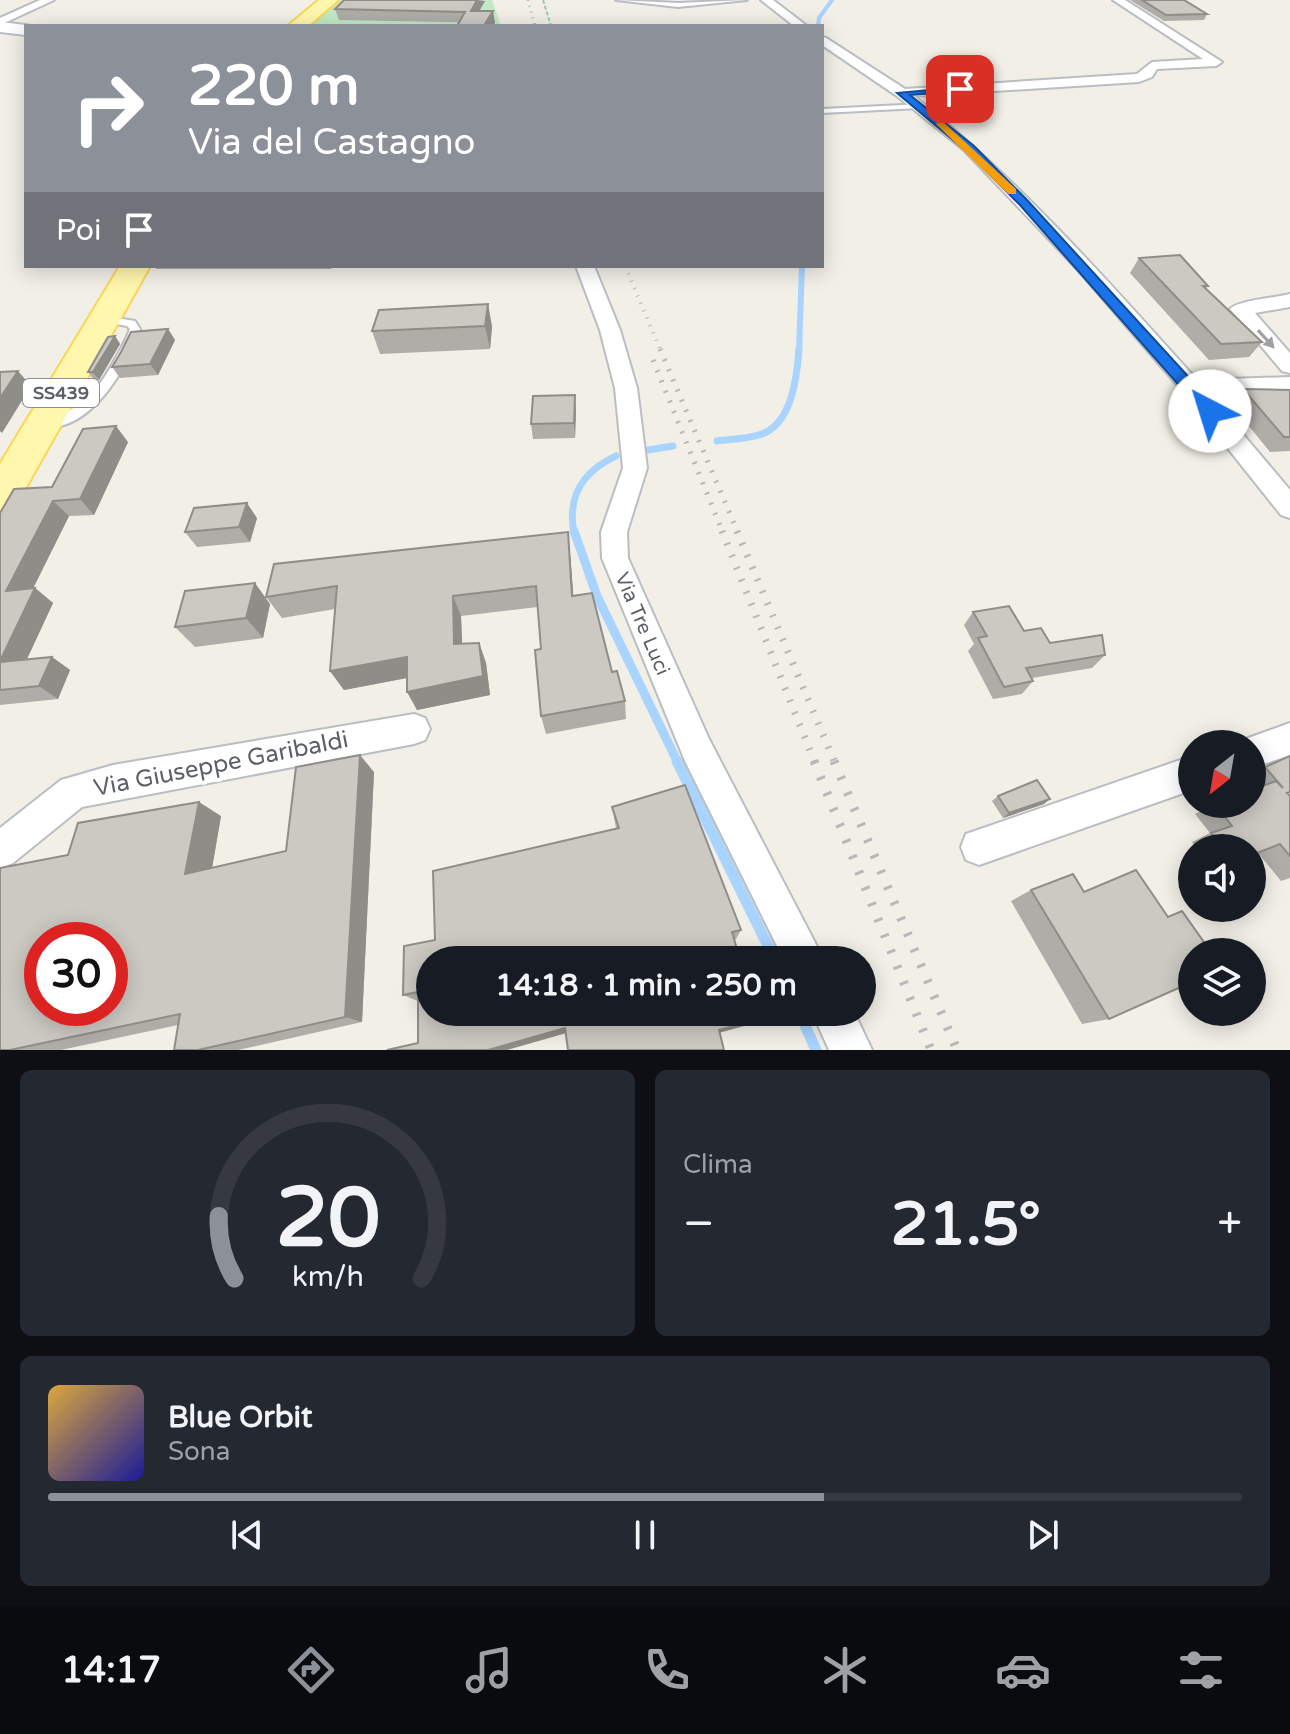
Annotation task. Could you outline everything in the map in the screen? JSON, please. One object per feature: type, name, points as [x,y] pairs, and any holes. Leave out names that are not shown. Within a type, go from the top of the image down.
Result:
[{"type":"main road","points":[[300,24],[330,0]]},
{"type":"main road","name":"SS439","points":[[0,498],[134,268]]},
{"type":"street","points":[[0,25],[49,0]]},
{"type":"street","points":[[766,0],[798,24]]},
{"type":"street","points":[[902,93],[1139,78],[1148,74],[1152,66],[1216,62],[1118,0]]},
{"type":"street","points":[[0,25],[24,30]]},
{"type":"street","points":[[824,41],[902,93],[970,148],[1191,387],[1290,508]]},
{"type":"street","name":"Via Tre Luci","points":[[586,268],[610,330],[626,388],[635,468],[614,532],[615,558],[697,750],[798,946]]},
{"type":"street","points":[[1290,300],[1278,305],[1240,309],[1290,366]]},
{"type":"street","points":[[1191,387],[1290,384]]},
{"type":"street","name":"Via Giuseppe Garibaldi","points":[[0,850],[73,792],[113,782],[414,729]]},
{"type":"street","points":[[1266,747],[1290,739]]},
{"type":"street","points":[[979,847],[1178,778]]},
{"type":"street","points":[[839,1026],[851,1050]]},
{"type":"lane","points":[[619,0],[678,5],[744,0]]},
{"type":"lane","points":[[824,111],[919,106]]},
{"type":"path","points":[[543,0],[550,24]]},
{"type":"green space","points":[[341,0],[492,0],[500,24],[311,24]]},
{"type":"building","points":[[344,0],[477,0],[471,11],[493,11],[485,24],[458,24],[465,12],[335,9]]},
{"type":"building","points":[[1142,0],[1184,0],[1207,14],[1166,15]]},
{"type":"building","points":[[1180,255],[1208,286],[1203,286],[1262,342],[1221,344],[1139,258]]},
{"type":"building","points":[[488,304],[485,326],[372,331],[379,310]]},
{"type":"building","points":[[168,329],[150,364],[112,367],[131,332]]},
{"type":"building","points":[[115,336],[93,372],[88,372],[108,337]]},
{"type":"building","points":[[18,371],[0,398],[0,372]]},
{"type":"building","points":[[1243,389],[1290,390],[1290,437],[1284,437]]},
{"type":"building","points":[[575,395],[574,423],[531,424],[533,396]]},
{"type":"building","points":[[116,426],[80,499],[53,501],[6,591],[35,588],[0,661],[0,513],[14,489],[52,487],[83,429]]},
{"type":"building","points":[[247,503],[239,527],[185,532],[194,508]]},
{"type":"building","points":[[568,532],[572,596],[592,593],[612,672],[617,671],[625,701],[541,716],[535,650],[541,649],[536,586],[453,596],[454,644],[479,643],[483,676],[407,692],[407,657],[330,671],[337,586],[266,597],[274,564]]},
{"type":"building","points":[[255,583],[246,618],[175,627],[185,591]]},
{"type":"building","points":[[1009,606],[1024,631],[1041,628],[1050,643],[1102,635],[1105,655],[1026,668],[1033,681],[1004,687],[978,638],[987,636],[973,612]]},
{"type":"building","points":[[52,657],[39,686],[0,690],[0,662]]},
{"type":"building","points":[[360,755],[345,1017],[198,1050],[174,1050],[180,1014],[128,1025],[128,922],[24,922],[24,1026],[123,1026],[0,1050],[0,868],[68,855],[78,823],[199,802],[185,874],[286,851],[296,767]]},
{"type":"building","points":[[1290,756],[1290,792],[1287,793],[1290,796],[1290,856],[1280,844],[1266,850],[1266,834],[1211,833],[1232,826],[1226,818],[1266,818],[1266,785],[1276,781],[1283,788],[1266,767]]},
{"type":"building","points":[[1037,780],[1050,799],[1009,813],[998,796]]},
{"type":"building","points":[[685,785],[741,930],[732,932],[736,946],[416,946],[416,992],[403,995],[404,946],[435,940],[433,871],[619,828],[612,807]]},
{"type":"building","points":[[1136,870],[1168,917],[1178,913],[1178,922],[1190,922],[1201,938],[1178,938],[1178,988],[1109,1019],[1031,890],[1073,874],[1084,892]]},
{"type":"building","points":[[418,1026],[734,1026],[719,1030],[724,1050],[568,1050],[565,1028],[488,1050],[387,1050],[418,1043]]},
{"type":"waterway","points":[[818,24],[832,0]]},
{"type":"waterway","points":[[799,351],[802,268]]},
{"type":"waterway","points":[[717,441],[762,434],[780,420],[791,398],[799,349]]},
{"type":"waterway","points":[[648,450],[673,446]]},
{"type":"waterway","points":[[574,533],[573,508],[580,487],[594,470],[616,456]]},
{"type":"waterway","points":[[574,531],[597,596],[678,763]]},
{"type":"waterway","points":[[677,761],[768,946]]},
{"type":"waterway","points":[[805,1026],[816,1050]]},
{"type":"railway","points":[[528,0],[534,24]]},
{"type":"railway","points":[[626,268],[661,351]]},
{"type":"railway","points":[[660,349],[738,533]]},
{"type":"railway","points":[[653,360],[723,533]]},
{"type":"railway","points":[[722,531],[815,763]]},
{"type":"railway","points":[[737,531],[835,763]]},
{"type":"railway","points":[[814,761],[931,1050]]},
{"type":"railway","points":[[834,761],[957,1050]]},
{"type":"slow traffic","points":[[940,122],[1012,191]]},
{"type":"route","points":[[960,89],[902,93],[970,148],[1024,203],[1084,266],[1210,411]]}]
